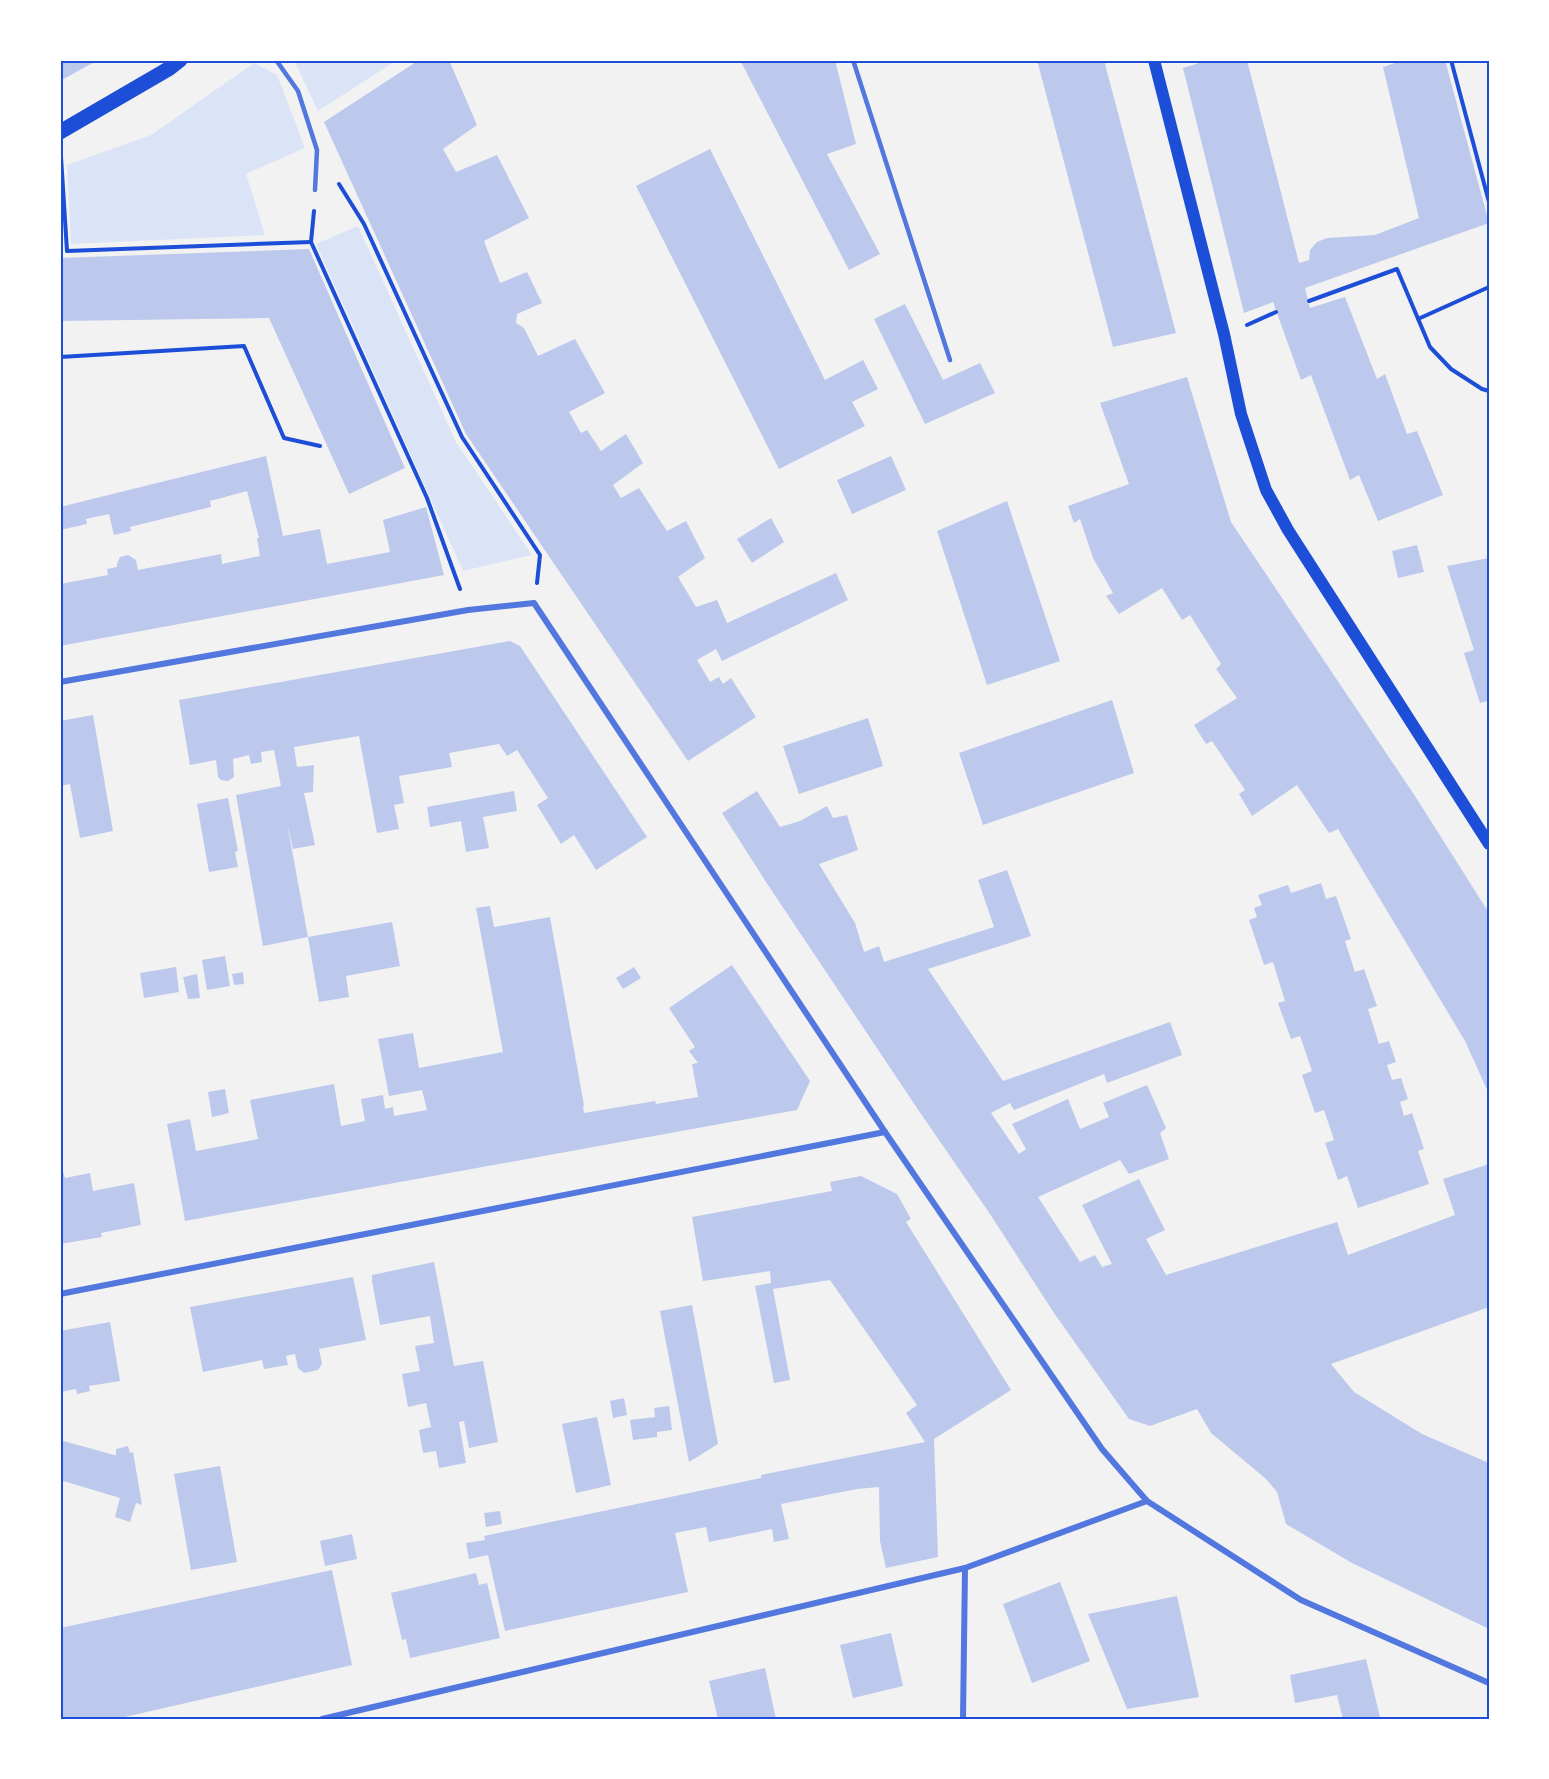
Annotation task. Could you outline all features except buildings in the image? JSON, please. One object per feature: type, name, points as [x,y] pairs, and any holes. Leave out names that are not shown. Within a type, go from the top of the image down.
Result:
[{"type":"main road","points":[[60,132],[180,60]]},
{"type":"main road","points":[[1154,60],[1224,334],[1241,414],[1266,490],[1288,530],[1489,844]]},
{"type":"street","points":[[60,682],[468,610],[534,603],[885,1132],[1102,1449],[1147,1501],[1301,1600],[1489,1683]]},
{"type":"street","points":[[60,1294],[885,1132]]},
{"type":"street","points":[[321,1719],[965,1568],[1147,1501]]},
{"type":"street","points":[[963,1719],[965,1568]]},
{"type":"lane","points":[[276,60],[298,91],[317,150],[315,190]]},
{"type":"lane","points":[[854,60],[950,360]]},
{"type":"path","points":[[1451,60],[1489,202]]},
{"type":"path","points":[[61,149],[67,251],[311,242]]},
{"type":"path","points":[[317,150],[364,224],[462,437],[540,555],[534,603]]},
{"type":"path","points":[[315,190],[311,242],[427,498],[468,610]]},
{"type":"path","points":[[1309,301],[1397,270],[1430,347],[1451,369],[1482,389],[1489,390]]},
{"type":"path","points":[[1418,319],[1489,287]]},
{"type":"path","points":[[60,357],[244,346],[284,438],[320,446]]},
{"type":"shaded area","points":[[294,60],[397,60],[318,111]]},
{"type":"shaded area","points":[[254,63],[277,75],[305,148],[246,174],[265,235],[71,244],[67,165],[151,135]]},
{"type":"shaded area","points":[[358,226],[456,442],[532,555],[463,571],[316,244]]}]
